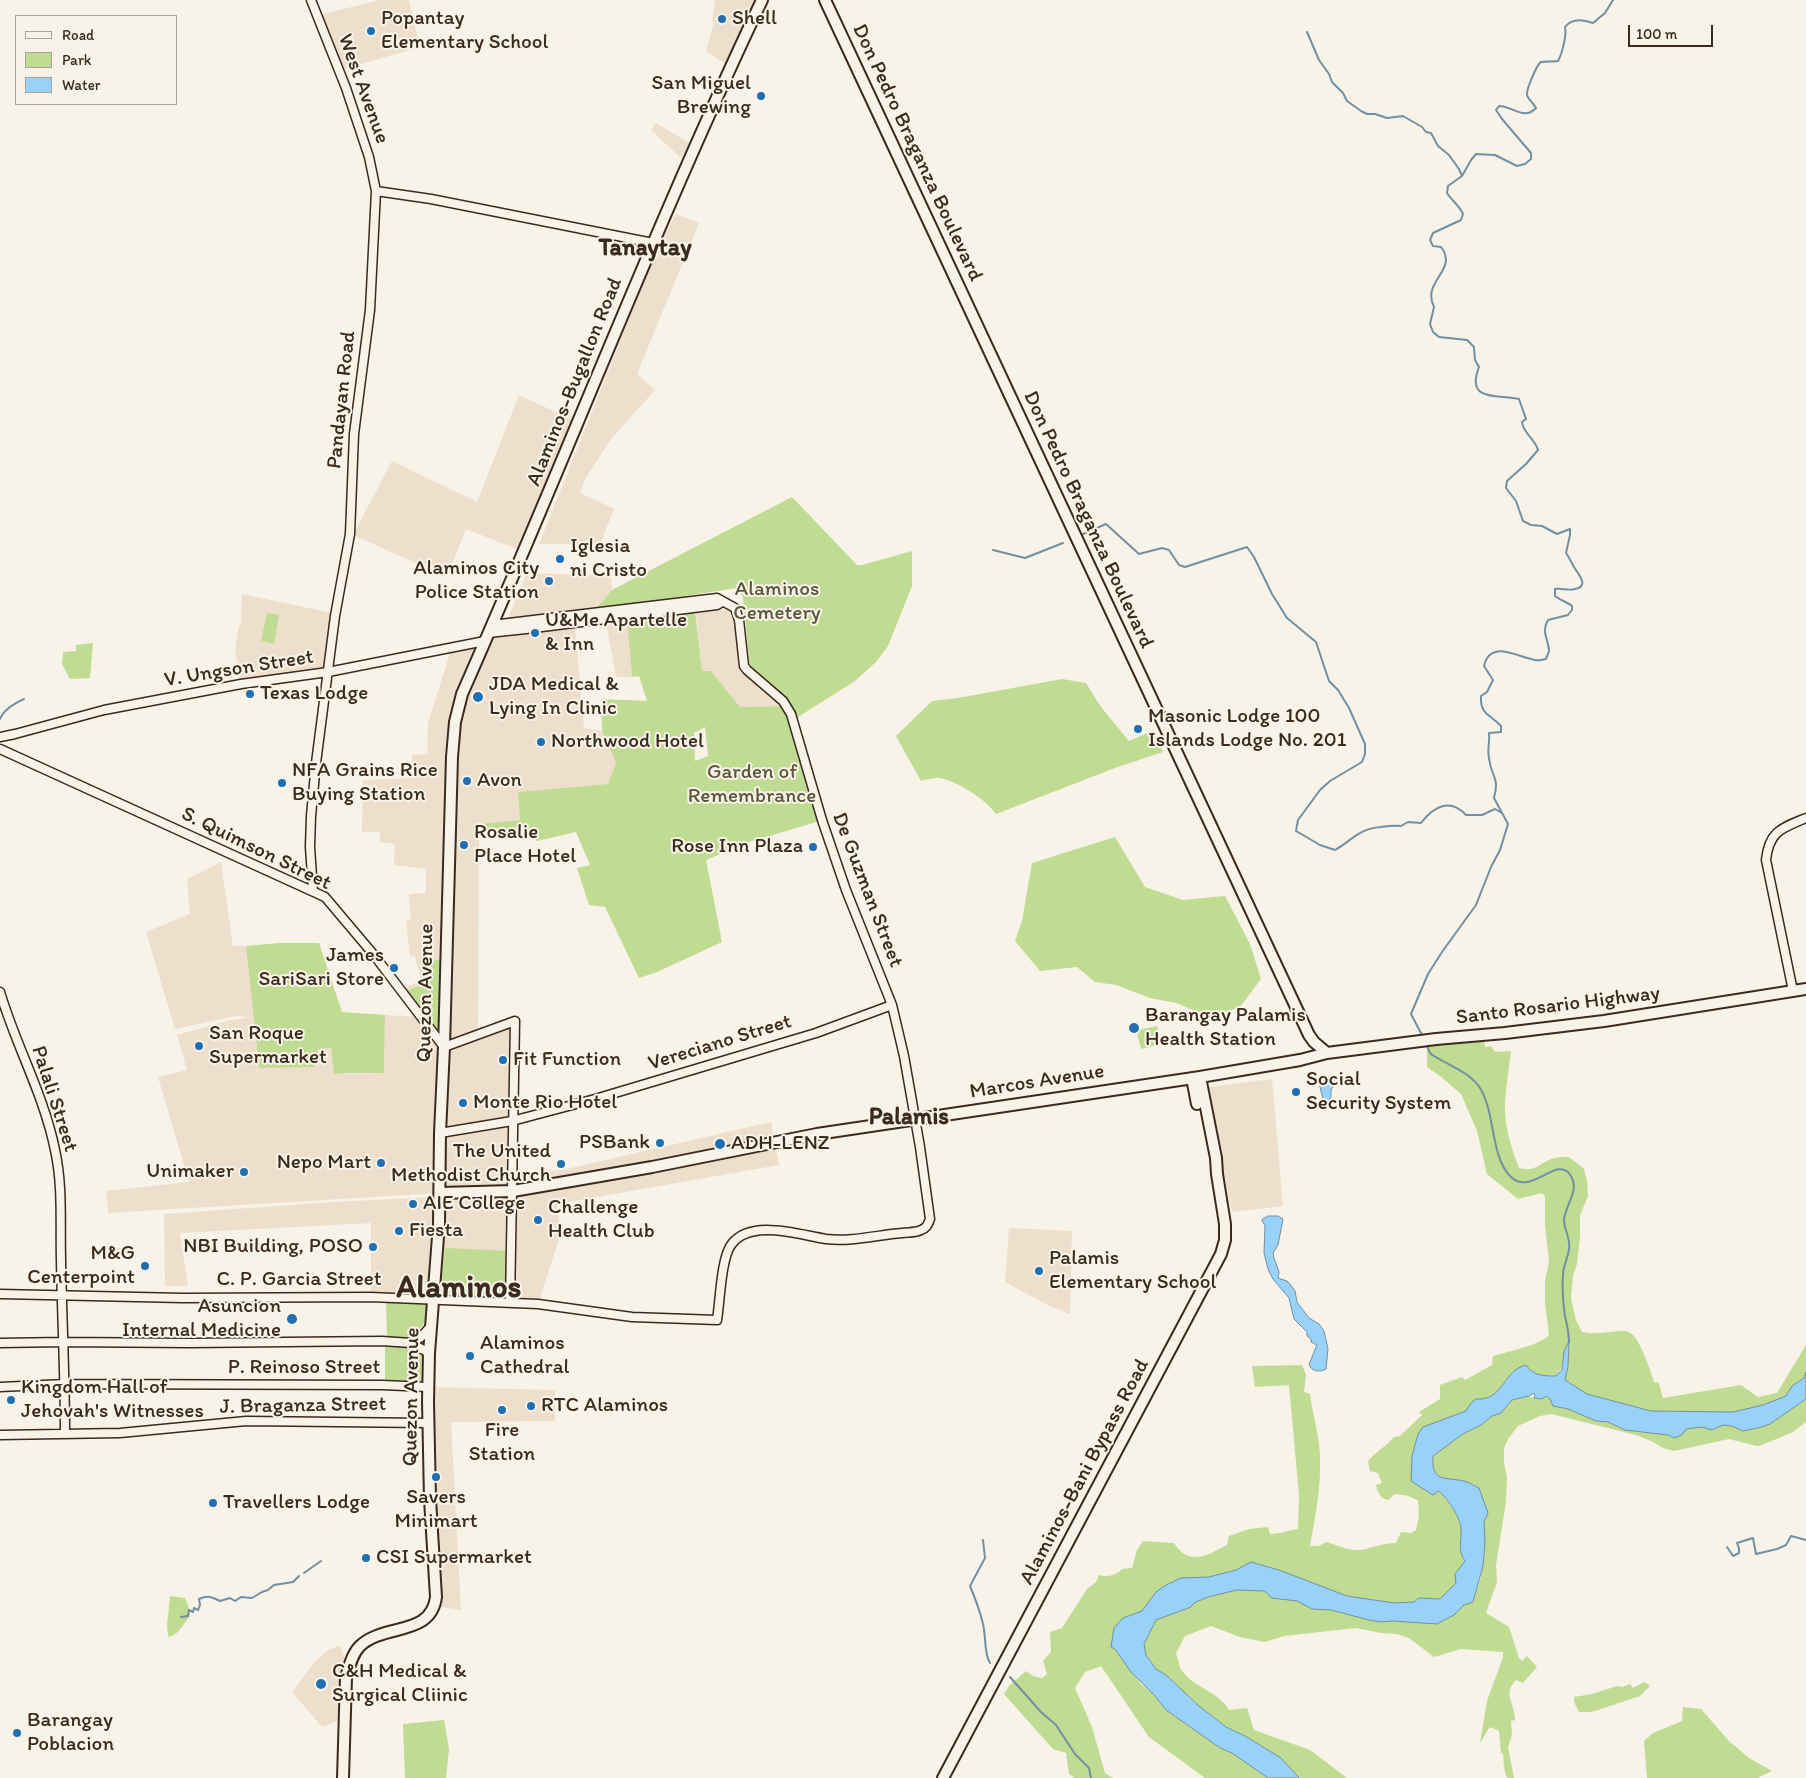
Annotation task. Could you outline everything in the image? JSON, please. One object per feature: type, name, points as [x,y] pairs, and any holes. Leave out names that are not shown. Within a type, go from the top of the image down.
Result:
[{"type":"main road","name":"Alaminos-Bugallon Road","points":[[488,633],[653,243],[762,0]]},
{"type":"main road","name":"Don Pedro Braganza Boulevard","points":[[825,0],[1312,1039],[1314,1056]]},
{"type":"main road","name":"Quezon Avenue","points":[[343,1778],[346,1678],[354,1655],[359,1647],[373,1636],[420,1623],[435,1606],[427,1422],[429,1352],[440,1193],[448,836],[453,734],[462,694],[488,633]]},
{"type":"main road","name":"Santo Rosario Highway","points":[[1314,1056],[1436,1039],[1598,1022],[1806,989]]},
{"type":"main road","points":[[1300,1060],[1312,1039],[1327,1053]]},
{"type":"main road","name":"Marcos Avenue","points":[[440,1193],[513,1191],[652,1167],[816,1134],[1196,1077],[1314,1056]]},
{"type":"main road","name":"Alaminos-Bani Bypass Road","points":[[943,1778],[1222,1254],[1225,1240],[1225,1224],[1217,1174],[1209,1158],[1196,1077]]},
{"type":"street","name":"West Avenue","points":[[311,0],[346,88],[369,157],[376,191]]},
{"type":"street","points":[[376,191],[431,199],[653,243]]},
{"type":"street","name":"Pandayan Road","points":[[313,891],[310,847],[311,816],[328,672],[350,534],[354,434],[370,310],[376,191]]},
{"type":"street","name":"De Guzman Street","points":[[558,621],[664,609],[717,598],[720,603],[732,605],[737,611],[744,662],[747,670],[783,701],[791,714],[822,820],[846,890],[892,1005],[904,1056],[930,1219],[926,1227],[916,1232],[859,1239],[826,1239],[787,1230],[765,1230],[741,1236],[730,1247],[726,1257],[717,1320]]},
{"type":"street","points":[[525,621],[526,629]]},
{"type":"street","points":[[488,633],[525,621],[558,621]]},
{"type":"street","points":[[488,633],[526,629],[558,621]]},
{"type":"street","name":"V. Ungson Street","points":[[0,737],[104,710],[241,684],[328,672],[488,633]]},
{"type":"street","name":"S. Quimson Street","points":[[0,749],[325,897],[343,917],[444,1047]]},
{"type":"street","points":[[1793,991],[1766,860],[1767,848],[1776,833],[1806,818]]},
{"type":"street","name":"Palali Street","points":[[0,992],[41,1102],[55,1150],[60,1186],[65,1384],[64,1434]]},
{"type":"street","name":"Vereciano Street","points":[[440,1133],[512,1121],[595,1099],[816,1033],[892,1005]]},
{"type":"street","points":[[444,1047],[515,1021],[510,1303]]},
{"type":"street","name":"C. P. Garcia Street","points":[[0,1294],[182,1298],[370,1297],[538,1304],[632,1317],[717,1320]]},
{"type":"street","points":[[411,1343],[421,1337],[431,1326]]},
{"type":"street","points":[[0,1343],[190,1344],[382,1341],[411,1343],[429,1352]]},
{"type":"street","name":"P. Reinoso Street","points":[[0,1386],[65,1384],[382,1385],[428,1388]]},
{"type":"street","name":"J. Braganza Street","points":[[0,1434],[120,1433],[246,1421],[427,1422]]},
{"type":"shaded area","name":"Popantay Elementary School","points":[[380,0],[409,0],[420,47],[341,70],[319,15]]},
{"type":"shaded area","points":[[715,0],[758,0],[728,66],[706,51],[714,22],[712,21]]},
{"type":"shaded area","points":[[656,123],[690,143],[681,158],[651,130]]},
{"type":"shaded area","points":[[676,214],[699,223],[637,374],[655,390],[611,439],[585,479],[580,493],[614,509],[600,544],[539,544],[659,244]]},
{"type":"shaded area","points":[[519,395],[573,420],[519,550],[466,529],[447,577],[353,535],[392,461],[477,502]]},
{"type":"shaded area","points":[[527,573],[611,576],[612,590],[595,610],[508,618]]},
{"type":"shaded area","points":[[242,594],[337,614],[329,673],[242,683],[235,652],[238,629],[241,622]]},
{"type":"shaded area","points":[[730,609],[735,612],[743,670],[783,704],[782,706],[740,707],[711,671],[702,672],[696,613]]},
{"type":"shaded area","points":[[627,619],[632,677],[616,677],[606,622]]},
{"type":"shaded area","points":[[575,626],[584,728],[602,731],[616,763],[608,784],[518,792],[520,820],[479,824],[478,1034],[515,1021],[513,1172],[562,1170],[771,1122],[779,1165],[557,1204],[561,1233],[538,1304],[434,1300],[440,1193],[108,1213],[106,1191],[189,1182],[158,1077],[187,1070],[177,1035],[226,1021],[251,1017],[236,1016],[175,1029],[146,932],[190,914],[187,879],[221,862],[233,946],[246,946],[259,1068],[315,1063],[318,1049],[332,1048],[334,1074],[384,1073],[385,1015],[418,1017],[399,991],[421,980],[415,957],[410,956],[406,921],[411,920],[409,894],[426,893],[426,869],[394,865],[395,844],[380,842],[380,832],[362,832],[363,780],[413,778],[412,755],[427,754],[428,723],[451,650],[492,637]]},
{"type":"shaded area","points":[[1272,1079],[1283,1206],[1232,1212],[1206,1089],[1209,1087]]},
{"type":"shaded area","points":[[433,1197],[430,1297],[371,1295],[371,1223],[180,1233],[188,1286],[165,1286],[164,1214]]},
{"type":"shaded area","name":"Palamis Elementary School","points":[[1009,1228],[1072,1231],[1070,1314],[1052,1307],[1005,1282]]},
{"type":"shaded area","points":[[428,1387],[555,1390],[555,1421],[451,1422],[461,1610],[435,1606]]},
{"type":"shaded area","name":"C&H Medical & Surgical Cliinic","points":[[340,1646],[346,1662],[340,1720],[322,1727],[292,1692],[314,1663],[328,1650]]},
{"type":"green space","name":"Alaminos Cemetery","points":[[792,497],[857,565],[912,551],[912,586],[888,646],[876,662],[855,681],[795,719],[750,669],[743,597],[737,588],[595,610],[612,590]]},
{"type":"green space","name":"Garden of Remembrance","points":[[695,611],[702,671],[711,671],[740,707],[784,706],[786,709],[820,821],[752,841],[706,860],[722,942],[657,972],[639,978],[605,907],[589,905],[577,868],[590,865],[576,832],[537,841],[529,838],[524,829],[479,829],[479,824],[520,820],[518,792],[608,784],[616,763],[602,731],[601,699],[647,701],[639,676],[632,677],[627,619]],"holes":[[[705,727],[708,756],[695,761],[694,733]]]},
{"type":"green space","points":[[267,613],[279,615],[274,644],[261,641]]},
{"type":"green space","points":[[93,643],[90,678],[70,679],[62,664],[63,652],[76,651],[76,645]]},
{"type":"green space","points":[[1062,679],[1086,683],[1101,707],[1129,741],[1152,731],[1163,752],[1115,768],[996,814],[978,797],[955,783],[938,778],[921,781],[896,736],[932,701]]},
{"type":"green space","points":[[1115,837],[1145,887],[1183,900],[1225,896],[1250,944],[1261,979],[1240,1007],[1210,1017],[1176,1003],[1150,998],[1116,985],[1095,982],[1077,967],[1040,971],[1015,941],[1022,921],[1032,863]]},
{"type":"green space","points":[[279,943],[319,943],[342,1012],[385,1015],[384,1073],[334,1074],[331,1048],[318,1049],[314,1067],[259,1068],[246,946]]},
{"type":"green space","points":[[420,959],[444,960],[442,1037],[406,991],[426,983]]},
{"type":"green space","points":[[1157,1026],[1162,1044],[1141,1049],[1136,1030]]},
{"type":"green space","points":[[1484,1039],[1485,1047],[1491,1046],[1495,1052],[1511,1051],[1505,1112],[1513,1152],[1519,1168],[1532,1169],[1551,1159],[1569,1157],[1584,1169],[1588,1196],[1580,1215],[1577,1264],[1573,1276],[1571,1299],[1576,1320],[1582,1332],[1622,1331],[1631,1334],[1642,1350],[1654,1382],[1659,1383],[1663,1398],[1741,1385],[1758,1397],[1777,1393],[1806,1345],[1806,1372],[1804,1378],[1792,1386],[1786,1396],[1763,1405],[1733,1412],[1651,1411],[1587,1394],[1565,1380],[1569,1343],[1563,1365],[1556,1376],[1539,1375],[1531,1371],[1504,1383],[1498,1392],[1471,1403],[1466,1411],[1434,1423],[1418,1435],[1415,1445],[1438,1491],[1452,1507],[1461,1527],[1460,1549],[1465,1561],[1455,1574],[1456,1583],[1440,1599],[1419,1598],[1414,1602],[1394,1603],[1347,1596],[1279,1570],[1251,1562],[1236,1570],[1209,1577],[1181,1578],[1156,1592],[1142,1611],[1123,1618],[1115,1649],[1141,1684],[1155,1696],[1166,1710],[1220,1748],[1232,1753],[1268,1778],[1205,1778],[1149,1737],[1101,1666],[1085,1672],[1075,1688],[1092,1727],[1105,1773],[1113,1778],[1075,1778],[1069,1774],[1066,1753],[1053,1749],[1004,1694],[1010,1685],[1026,1671],[1033,1676],[1042,1678],[1047,1674],[1043,1661],[1051,1652],[1050,1632],[1062,1628],[1087,1589],[1096,1582],[1099,1575],[1112,1575],[1122,1569],[1132,1568],[1137,1550],[1143,1541],[1174,1543],[1186,1555],[1199,1557],[1227,1545],[1229,1536],[1249,1529],[1268,1527],[1270,1534],[1298,1529],[1299,1495],[1289,1385],[1255,1387],[1252,1366],[1302,1365],[1306,1375],[1304,1392],[1310,1394],[1320,1457],[1318,1495],[1310,1546],[1318,1546],[1327,1542],[1348,1549],[1363,1550],[1384,1544],[1396,1543],[1401,1532],[1411,1533],[1416,1530],[1419,1516],[1418,1500],[1405,1495],[1395,1494],[1388,1500],[1382,1498],[1376,1485],[1382,1483],[1378,1473],[1370,1471],[1368,1461],[1394,1437],[1400,1436],[1422,1415],[1419,1412],[1440,1399],[1440,1385],[1462,1377],[1465,1380],[1492,1365],[1493,1356],[1539,1342],[1549,1335],[1545,1302],[1545,1280],[1549,1262],[1545,1225],[1545,1196],[1542,1193],[1518,1199],[1487,1174],[1477,1131],[1461,1094],[1427,1067],[1427,1046]]},
{"type":"green space","points":[[445,1248],[510,1251],[508,1297],[440,1295]]},
{"type":"green space","points":[[386,1300],[429,1303],[424,1324],[406,1338],[387,1338]]},
{"type":"green space","points":[[385,1344],[405,1345],[422,1349],[421,1383],[385,1382]]},
{"type":"green space","points":[[1529,1396],[1534,1398],[1546,1396],[1560,1408],[1568,1409],[1596,1421],[1608,1422],[1625,1430],[1668,1435],[1674,1438],[1686,1429],[1702,1427],[1712,1429],[1723,1425],[1732,1426],[1743,1431],[1770,1424],[1806,1399],[1806,1422],[1793,1432],[1762,1445],[1757,1446],[1729,1439],[1674,1451],[1663,1448],[1636,1435],[1551,1414],[1540,1416],[1518,1426],[1504,1448],[1507,1478],[1506,1502],[1496,1565],[1497,1582],[1486,1613],[1509,1627],[1519,1658],[1522,1661],[1527,1656],[1537,1667],[1523,1683],[1516,1680],[1510,1690],[1515,1720],[1511,1721],[1512,1735],[1508,1747],[1514,1778],[1507,1778],[1503,1754],[1501,1753],[1499,1731],[1490,1727],[1480,1743],[1487,1701],[1503,1657],[1503,1652],[1461,1649],[1434,1657],[1409,1638],[1397,1634],[1356,1628],[1284,1636],[1265,1642],[1240,1637],[1211,1626],[1185,1636],[1176,1653],[1180,1668],[1188,1677],[1213,1694],[1229,1710],[1247,1708],[1254,1730],[1310,1750],[1347,1778],[1299,1778],[1281,1758],[1226,1727],[1199,1706],[1166,1675],[1156,1669],[1146,1655],[1144,1643],[1156,1620],[1191,1607],[1194,1603],[1208,1597],[1238,1590],[1264,1591],[1272,1598],[1297,1601],[1312,1609],[1331,1610],[1381,1622],[1437,1624],[1454,1615],[1464,1605],[1473,1602],[1481,1577],[1484,1522],[1452,1479],[1442,1478],[1436,1474],[1433,1467],[1433,1456],[1463,1434],[1481,1425],[1492,1416],[1501,1413],[1512,1400]]},
{"type":"green space","points":[[170,1596],[185,1598],[190,1616],[178,1632],[170,1637],[168,1636],[167,1626]]},
{"type":"green space","points":[[1644,1682],[1650,1686],[1640,1696],[1592,1712],[1579,1712],[1574,1702],[1574,1697],[1630,1684],[1633,1688]]},
{"type":"green space","points":[[1683,1707],[1701,1709],[1729,1741],[1749,1758],[1772,1771],[1757,1778],[1647,1778],[1644,1741],[1653,1733],[1682,1721]]},
{"type":"green space","points":[[444,1720],[449,1749],[446,1778],[405,1778],[403,1724]]},
{"type":"water","points":[[1329,1077],[1334,1077],[1337,1080],[1336,1085],[1331,1089],[1331,1097],[1327,1103],[1323,1099],[1319,1083]]},
{"type":"water","points":[[1268,1216],[1278,1216],[1283,1219],[1278,1245],[1273,1253],[1279,1272],[1278,1278],[1290,1284],[1295,1291],[1297,1302],[1309,1318],[1319,1324],[1324,1331],[1328,1349],[1326,1369],[1321,1371],[1316,1371],[1309,1364],[1317,1345],[1311,1342],[1307,1332],[1294,1319],[1289,1298],[1273,1279],[1268,1269],[1264,1253],[1265,1226],[1262,1220]]},
{"type":"water","points":[[1569,1341],[1568,1366],[1565,1380],[1587,1394],[1651,1411],[1733,1412],[1763,1405],[1786,1396],[1792,1386],[1804,1378],[1806,1372],[1806,1399],[1770,1424],[1758,1428],[1743,1431],[1732,1426],[1723,1425],[1712,1430],[1702,1427],[1686,1429],[1682,1435],[1674,1438],[1668,1435],[1625,1430],[1608,1422],[1596,1421],[1568,1409],[1553,1406],[1550,1399],[1546,1396],[1542,1399],[1534,1398],[1534,1393],[1512,1400],[1501,1413],[1492,1416],[1481,1425],[1463,1434],[1433,1456],[1434,1471],[1437,1475],[1466,1482],[1479,1488],[1488,1513],[1484,1522],[1483,1566],[1473,1602],[1464,1605],[1454,1615],[1437,1624],[1369,1620],[1331,1610],[1312,1609],[1297,1601],[1272,1598],[1264,1591],[1237,1590],[1208,1597],[1194,1603],[1191,1607],[1156,1620],[1144,1644],[1146,1655],[1156,1669],[1166,1675],[1199,1706],[1226,1727],[1281,1758],[1299,1778],[1268,1778],[1232,1753],[1220,1748],[1166,1710],[1131,1672],[1115,1649],[1111,1647],[1114,1628],[1123,1618],[1142,1611],[1156,1592],[1166,1585],[1181,1578],[1209,1577],[1236,1570],[1251,1562],[1279,1570],[1347,1596],[1394,1603],[1414,1602],[1419,1598],[1440,1599],[1456,1583],[1455,1574],[1465,1561],[1460,1549],[1461,1527],[1452,1507],[1441,1493],[1438,1491],[1433,1495],[1411,1481],[1412,1456],[1418,1434],[1423,1427],[1466,1411],[1476,1399],[1492,1395],[1518,1368],[1526,1365],[1539,1375],[1556,1376],[1562,1370],[1564,1352]]},
{"type":"waterway","points":[[1423,1037],[1411,1014],[1428,974],[1476,905],[1500,850],[1508,824],[1494,798],[1496,781],[1488,755],[1489,733],[1501,732],[1501,726],[1486,714],[1482,707],[1481,696],[1487,692],[1493,680],[1484,666],[1487,658],[1492,653],[1498,651],[1513,653],[1536,660],[1546,659],[1549,650],[1545,628],[1548,620],[1568,615],[1572,610],[1572,606],[1555,596],[1555,589],[1570,590],[1582,585],[1582,580],[1566,553],[1570,529],[1557,534],[1542,526],[1531,525],[1523,521],[1516,501],[1506,488],[1507,481],[1538,450],[1523,426],[1522,422],[1526,419],[1519,399],[1486,395],[1480,392],[1476,379],[1479,367],[1475,360],[1474,347],[1467,340],[1439,337],[1433,332],[1430,324],[1434,307],[1431,298],[1432,290],[1446,262],[1441,247],[1433,246],[1430,240],[1433,233],[1461,220],[1463,214],[1447,193],[1448,186],[1462,176],[1476,154],[1495,155],[1517,166],[1525,164],[1531,159],[1531,153],[1496,110],[1499,106],[1523,113],[1532,112],[1536,108],[1527,95],[1530,83],[1541,62],[1558,61],[1564,44],[1565,27],[1577,20],[1593,23],[1605,13],[1613,0]]},
{"type":"waterway","points":[[1307,32],[1319,60],[1332,82],[1343,93],[1347,101],[1367,114],[1375,114],[1387,118],[1403,116],[1422,127],[1426,132],[1431,133],[1438,146],[1449,155],[1462,176]]},
{"type":"waterway","points":[[1083,534],[1106,524],[1139,554],[1162,548],[1169,550],[1179,565],[1185,567],[1247,547],[1287,618],[1316,642],[1329,681],[1338,690],[1349,708],[1365,744],[1365,754],[1362,762],[1330,781],[1320,790],[1298,820],[1296,831],[1320,845],[1335,850],[1356,835],[1373,828],[1401,826],[1408,822],[1421,823],[1431,812],[1442,806],[1454,807],[1466,815],[1482,815],[1495,809],[1502,813]]},
{"type":"waterway","points":[[993,550],[1025,558],[1063,543]]},
{"type":"waterway","points":[[0,719],[7,709],[24,699]]},
{"type":"waterway","points":[[1426,1044],[1432,1055],[1467,1075],[1480,1088],[1489,1110],[1496,1147],[1504,1168],[1511,1177],[1519,1182],[1527,1182],[1559,1169],[1566,1170],[1571,1176],[1574,1187],[1564,1220],[1569,1245],[1563,1272],[1564,1306],[1569,1342]]},
{"type":"waterway","points":[[1727,1547],[1733,1556],[1739,1553],[1737,1543],[1753,1538],[1756,1554],[1786,1545],[1791,1536],[1806,1540]]},
{"type":"waterway","points":[[983,1540],[985,1558],[970,1586],[982,1619],[987,1655],[990,1663]]},
{"type":"waterway","points":[[304,1573],[321,1561]]},
{"type":"waterway","points":[[181,1617],[188,1616],[189,1610],[193,1612],[194,1608],[198,1610],[200,1605],[199,1599],[210,1597],[220,1601],[230,1598],[235,1601],[241,1597],[252,1598],[274,1585],[293,1582],[299,1576]]},
{"type":"waterway","points":[[1010,1677],[1041,1712],[1056,1725],[1075,1754],[1089,1768],[1091,1778]]},
{"type":"place","name":"Shell","points":[[722,19]]},
{"type":"place","name":"Popantay Elementary School","points":[[371,31]]},
{"type":"place","name":"San Miguel Brewing","points":[[761,96]]},
{"type":"place","name":"Iglesia ni Cristo","points":[[560,559]]},
{"type":"place","name":"Alaminos City Police Station","points":[[549,581]]},
{"type":"place","name":"U&Me Apartelle & Inn","points":[[535,633]]},
{"type":"place","name":"Texas Lodge","points":[[250,694]]},
{"type":"place","name":"JDA Medical & Lying In Clinic","points":[[478,697]]},
{"type":"place","name":"Masonic Lodge 100 Islands Lodge No. 201","points":[[1138,729]]},
{"type":"place","name":"Northwood Hotel","points":[[541,742]]},
{"type":"place","name":"Avon","points":[[467,781]]},
{"type":"place","name":"NFA Grains Rice Buying Station","points":[[282,783]]},
{"type":"place","name":"Rosalie Place Hotel","points":[[464,845]]},
{"type":"place","name":"Rose Inn Plaza","points":[[813,847]]},
{"type":"place","name":"James SariSari Store","points":[[394,968]]},
{"type":"place","name":"Barangay Palamis Health Station","points":[[1134,1028]]},
{"type":"place","name":"San Roque Supermarket","points":[[199,1046]]},
{"type":"place","name":"Fit Function","points":[[503,1060]]},
{"type":"place","name":"Social Security System","points":[[1296,1092]]},
{"type":"place","name":"Monte Rio Hotel","points":[[463,1103]]},
{"type":"place","name":"PSBank","points":[[660,1143]]},
{"type":"place","name":"ADH-LENZ","points":[[720,1144]]},
{"type":"place","name":"Nepo Mart","points":[[381,1163]]},
{"type":"place","name":"The United Methodist Church","points":[[561,1164]]},
{"type":"place","name":"Unimaker","points":[[244,1172]]},
{"type":"place","name":"AIE College","points":[[413,1204]]},
{"type":"place","name":"Challenge Health Club","points":[[538,1220]]},
{"type":"place","name":"Fiesta","points":[[399,1231]]},
{"type":"place","name":"NBI Building, POSO","points":[[373,1247]]},
{"type":"place","name":"M&G Centerpoint","points":[[145,1266]]},
{"type":"place","name":"Palamis Elementary School","points":[[1039,1271]]},
{"type":"place","name":"Asuncion Internal Medicine","points":[[292,1319]]},
{"type":"place","name":"Alaminos Cathedral","points":[[470,1356]]},
{"type":"place","name":"Kingdom Hall of Jehovah's Witnesses","points":[[11,1400]]},
{"type":"place","name":"RTC Alaminos","points":[[531,1406]]},
{"type":"place","name":"Fire Station","points":[[502,1410]]},
{"type":"place","name":"Savers Minimart","points":[[436,1477]]},
{"type":"place","name":"Travellers Lodge","points":[[213,1503]]},
{"type":"place","name":"CSI Supermarket","points":[[366,1558]]},
{"type":"place","name":"C&H Medical & Surgical Cliinic","points":[[321,1684]]},
{"type":"place","name":"Barangay Poblacion","points":[[17,1733]]},
{"type":"district","name":"Tanaytay","points":[[645,249]]},
{"type":"district","name":"Palamis","points":[[909,1118]]},
{"type":"district","name":"Alaminos","points":[[459,1289]]}]
